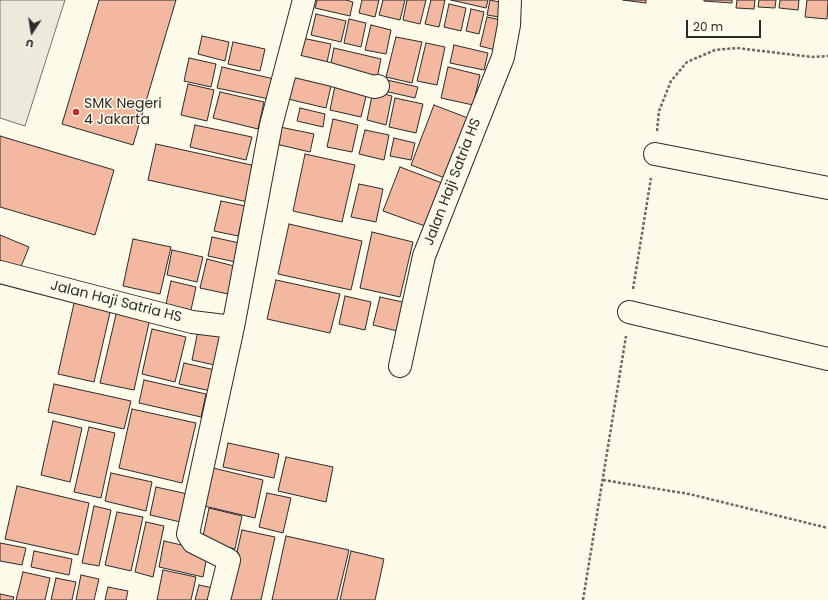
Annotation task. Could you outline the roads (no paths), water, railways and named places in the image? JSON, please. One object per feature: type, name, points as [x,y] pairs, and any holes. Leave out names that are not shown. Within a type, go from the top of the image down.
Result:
[{"type":"street","points":[[219,600],[228,560],[193,542],[188,534],[233,328],[271,125],[304,0]]},
{"type":"street","name":"Jalan Haji Satria HS","points":[[400,366],[424,256],[503,58],[509,25],[510,0]]},
{"type":"street","points":[[287,64],[374,87],[378,86]]},
{"type":"street","points":[[655,154],[828,188]]},
{"type":"street","name":"Jalan Haji Satria HS","points":[[0,272],[192,322],[233,328]]},
{"type":"street","points":[[629,312],[828,359]]},
{"type":"place","name":"SMK Negeri 4 Jakarta","points":[[76,112]]}]
